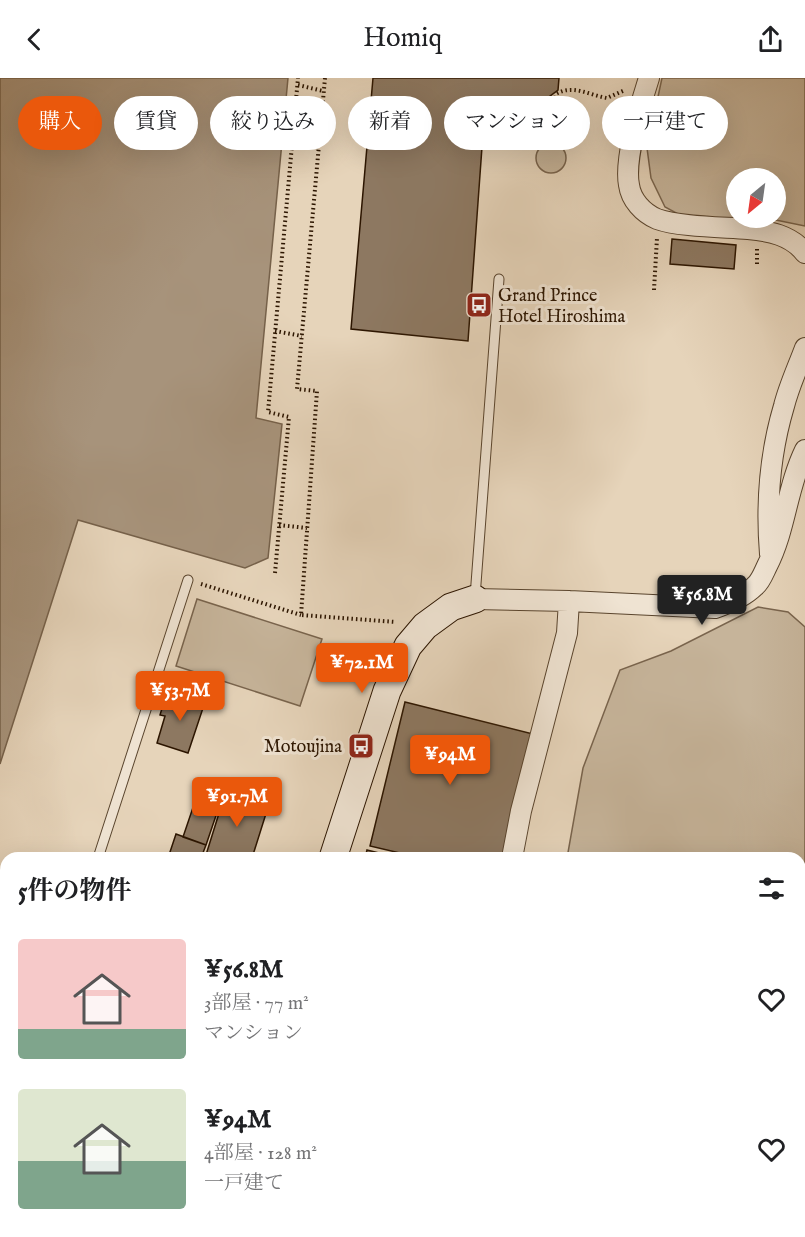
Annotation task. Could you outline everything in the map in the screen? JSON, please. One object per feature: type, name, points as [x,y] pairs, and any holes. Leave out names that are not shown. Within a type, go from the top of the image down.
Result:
[{"type":"street","points":[[647,85],[631,156],[628,184],[630,192],[641,208],[658,219],[758,230],[780,235],[799,245],[805,253]]},
{"type":"street","points":[[770,560],[768,524],[774,449],[784,402],[805,348]]},
{"type":"street","points":[[335,852],[390,684],[408,646],[424,626],[451,608],[475,599],[568,600],[715,608],[742,597],[758,584],[770,560],[781,533],[799,462],[805,450]]},
{"type":"street","points":[[513,852],[521,811],[567,633],[568,600]]},
{"type":"lane","points":[[475,599],[500,279]]},
{"type":"lane","points":[[100,852],[188,580]]},
{"type":"path","points":[[276,573],[289,417],[268,412],[298,78]]},
{"type":"path","points":[[301,615],[317,391],[297,389],[325,78]]},
{"type":"path","points":[[298,84],[323,91]]},
{"type":"path","points":[[556,96],[564,90],[584,92],[607,99],[629,86],[647,85]]},
{"type":"path","points":[[654,290],[658,219]]},
{"type":"path","points":[[275,331],[302,336]]},
{"type":"path","points":[[279,525],[307,528]]},
{"type":"path","points":[[188,580],[301,615],[399,622]]},
{"type":"shaded area","points":[[0,78],[288,78],[286,96],[210,96],[210,150],[281,150],[256,418],[282,424],[268,558],[245,568],[78,520],[0,764]]},
{"type":"shaded area","points":[[662,78],[805,78],[805,226],[786,222],[786,168],[726,168],[726,219],[691,221],[665,207],[651,178],[647,150],[728,150],[728,96],[658,96]]},
{"type":"shaded area","points":[[538,150],[564,150],[565,164],[557,172],[545,172],[537,164]]},
{"type":"shaded area","points":[[197,599],[322,639],[300,706],[176,666]]},
{"type":"shaded area","points":[[758,607],[788,612],[805,627],[805,852],[568,852],[583,768],[620,670],[671,651]]},
{"type":"building","points":[[373,78],[559,78],[558,90],[550,96],[444,96],[444,150],[482,150],[468,341],[351,329],[367,150],[432,150],[432,96],[371,96]]},
{"type":"building","points":[[672,239],[736,245],[734,269],[670,264]]},
{"type":"building","points":[[174,691],[205,702],[188,753],[157,743],[165,716],[160,715],[164,702],[170,704]]},
{"type":"building","points":[[405,702],[533,734],[504,852],[396,852],[370,846]]},
{"type":"building","points":[[201,784],[224,792],[206,845],[183,837]]},
{"type":"building","points":[[226,791],[269,804],[254,852],[207,852]]},
{"type":"building","points":[[176,834],[206,845],[203,852],[170,852]]},
{"type":"place","name":"Grand Prince Hotel Hiroshima","points":[[479,305]]},
{"type":"place","name":"Motoujina","points":[[361,746]]}]
